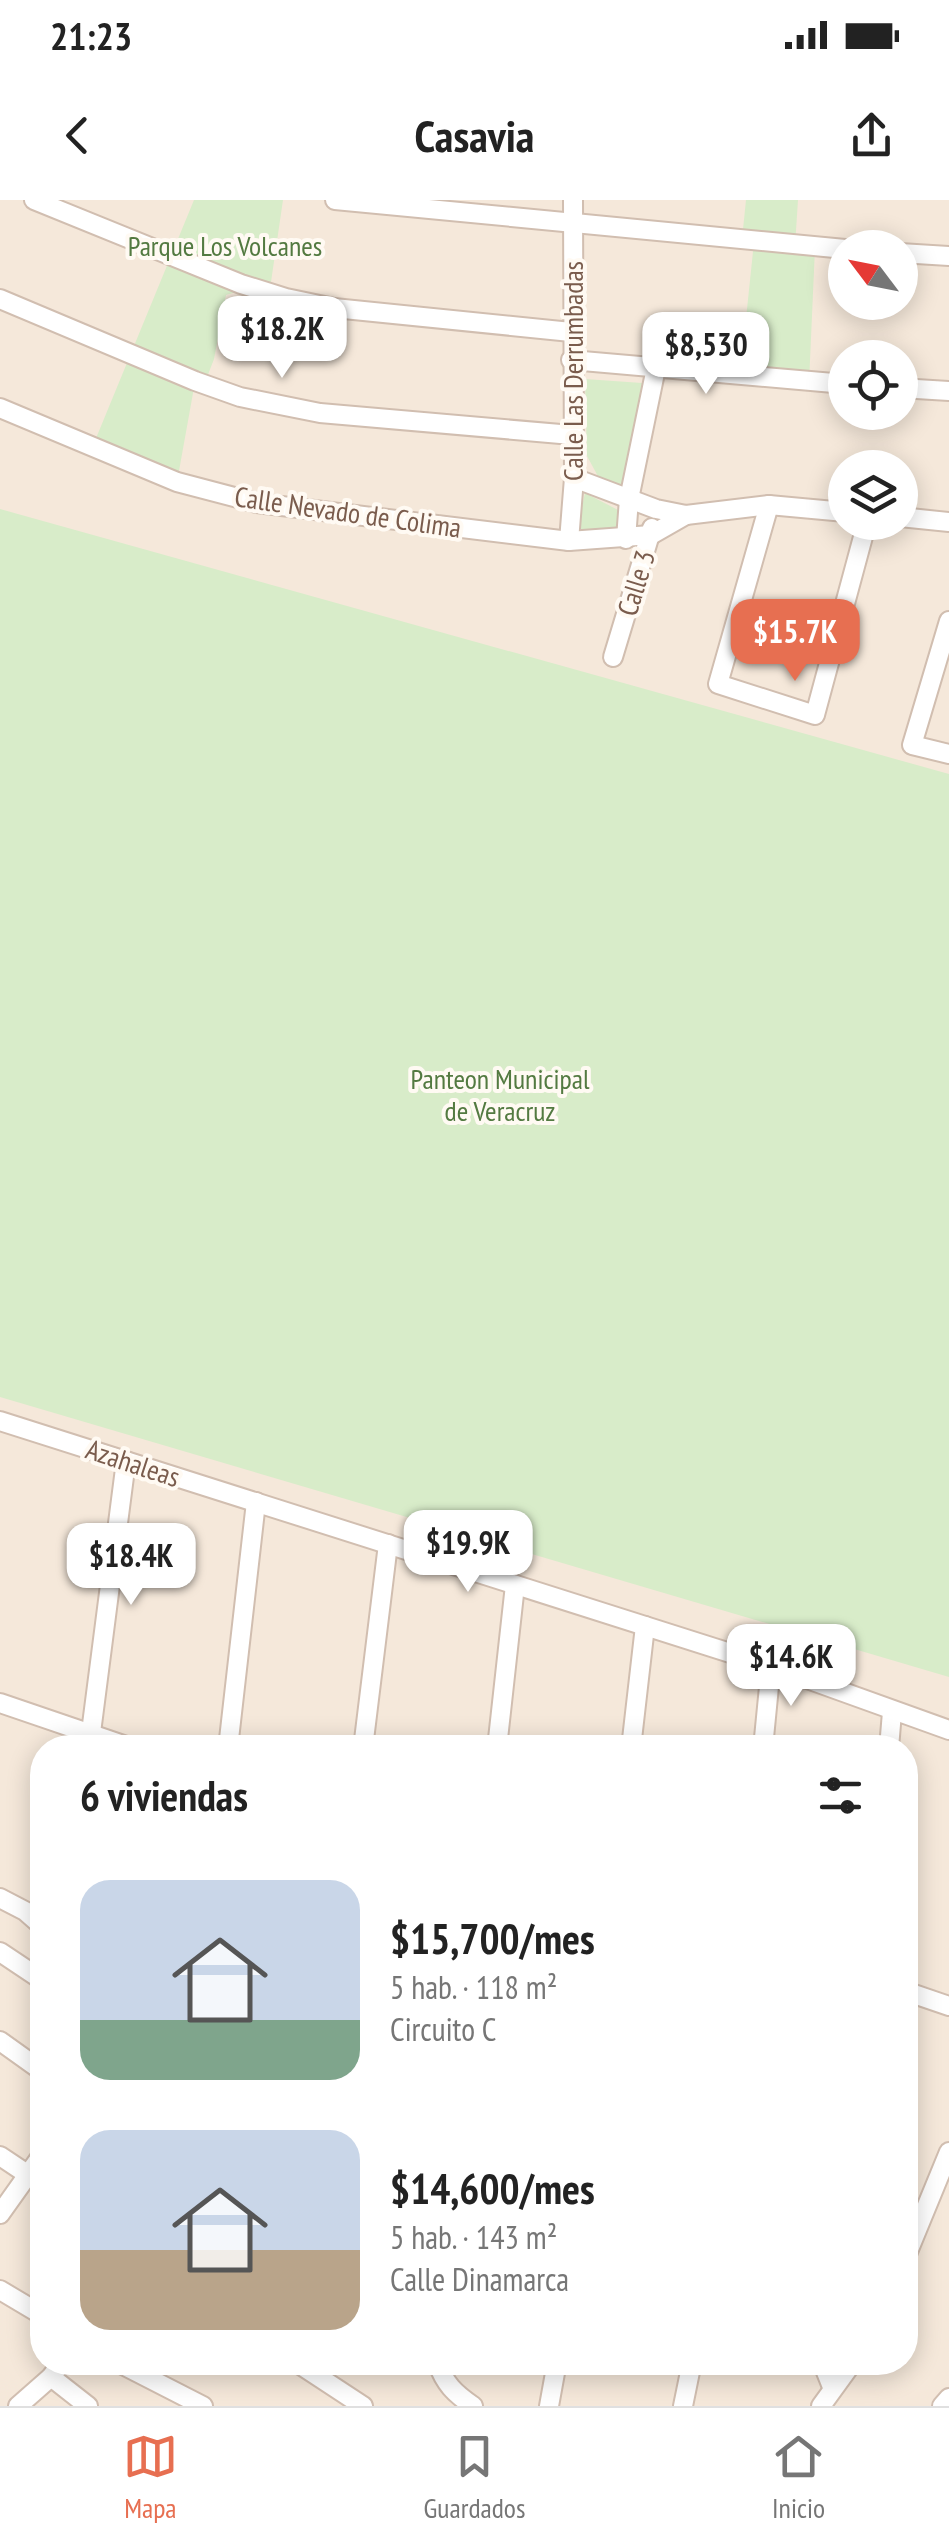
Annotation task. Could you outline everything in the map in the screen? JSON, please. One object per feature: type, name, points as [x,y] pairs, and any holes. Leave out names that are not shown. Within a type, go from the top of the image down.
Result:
[{"type":"street","points":[[34,200],[241,284],[286,298],[334,308],[571,332]]},
{"type":"street","points":[[335,200],[828,248]]},
{"type":"street","name":"Calle Las Derrumbadas","points":[[569,541],[574,478],[572,200]]},
{"type":"street","points":[[918,254],[949,256]]},
{"type":"street","points":[[0,299],[195,382],[240,397],[320,413],[572,434]]},
{"type":"street","points":[[571,360],[828,383]]},
{"type":"street","points":[[626,539],[629,498],[656,368]]},
{"type":"street","points":[[918,389],[949,391]]},
{"type":"street","name":"Calle Nevado de Colima","points":[[0,408],[177,482],[257,503],[569,541],[651,535]]},
{"type":"street","points":[[574,478],[656,509],[686,515],[769,505],[828,510]]},
{"type":"street","points":[[769,505],[718,684],[815,715],[861,540]]},
{"type":"street","name":"Calle 3","points":[[613,657],[656,509]]},
{"type":"street","points":[[651,535],[686,515]]},
{"type":"street","points":[[918,519],[949,522]]},
{"type":"street","points":[[949,621],[912,745],[949,754]]},
{"type":"street","name":"Azahaleas","points":[[1,1427],[126,1461],[771,1666],[949,1730]]},
{"type":"street","points":[[91,1735],[126,1461]]},
{"type":"street","points":[[229,1735],[256,1502]]},
{"type":"street","points":[[365,1735],[388,1544]]},
{"type":"street","points":[[498,1735],[515,1585]]},
{"type":"street","points":[[631,1735],[644,1626]]},
{"type":"street","points":[[764,1735],[771,1666]]},
{"type":"street","points":[[0,1703],[76,1735]]},
{"type":"street","points":[[890,1735],[892,1712]]},
{"type":"street","points":[[0,1898],[30,1915]]},
{"type":"street","points":[[0,1952],[30,1971]]},
{"type":"street","points":[[918,1995],[949,2006]]},
{"type":"street","points":[[0,2042],[30,2063]]},
{"type":"street","points":[[918,2227],[949,2152]]},
{"type":"street","points":[[0,2156],[30,2175]]},
{"type":"street","points":[[0,2214],[30,2185]]},
{"type":"street","points":[[0,2290],[30,2308]]},
{"type":"street","points":[[18,2406],[52,2375]]},
{"type":"street","points":[[61,2375],[88,2406]]},
{"type":"street","points":[[142,2375],[203,2406]]},
{"type":"street","points":[[316,2375],[363,2406]]},
{"type":"street","points":[[441,2375],[454,2393],[473,2406]]},
{"type":"street","points":[[549,2406],[555,2375]]},
{"type":"street","points":[[683,2406],[689,2375]]},
{"type":"street","points":[[827,2375],[832,2387]]},
{"type":"street","points":[[820,2406],[842,2375]]},
{"type":"street","points":[[942,2406],[949,2398]]},
{"type":"shaded area","points":[[0,200],[949,200],[949,2406],[0,2406]]},
{"type":"green space","name":"Parque Los Volcanes","points":[[194,200],[283,200],[271,282],[226,295],[214,359],[204,385],[195,382],[177,482],[92,448]]},
{"type":"green space","points":[[746,200],[798,200],[795,246],[815,248],[809,383],[740,376],[754,242],[742,239]]},
{"type":"green space","points":[[585,379],[642,383],[627,488],[600,480],[587,456]]},
{"type":"green space","points":[[585,493],[622,512],[619,535],[576,533]]},
{"type":"green space","name":"Panteon Municipal de Veracruz","points":[[0,509],[949,774],[949,1677],[0,1397]]}]
